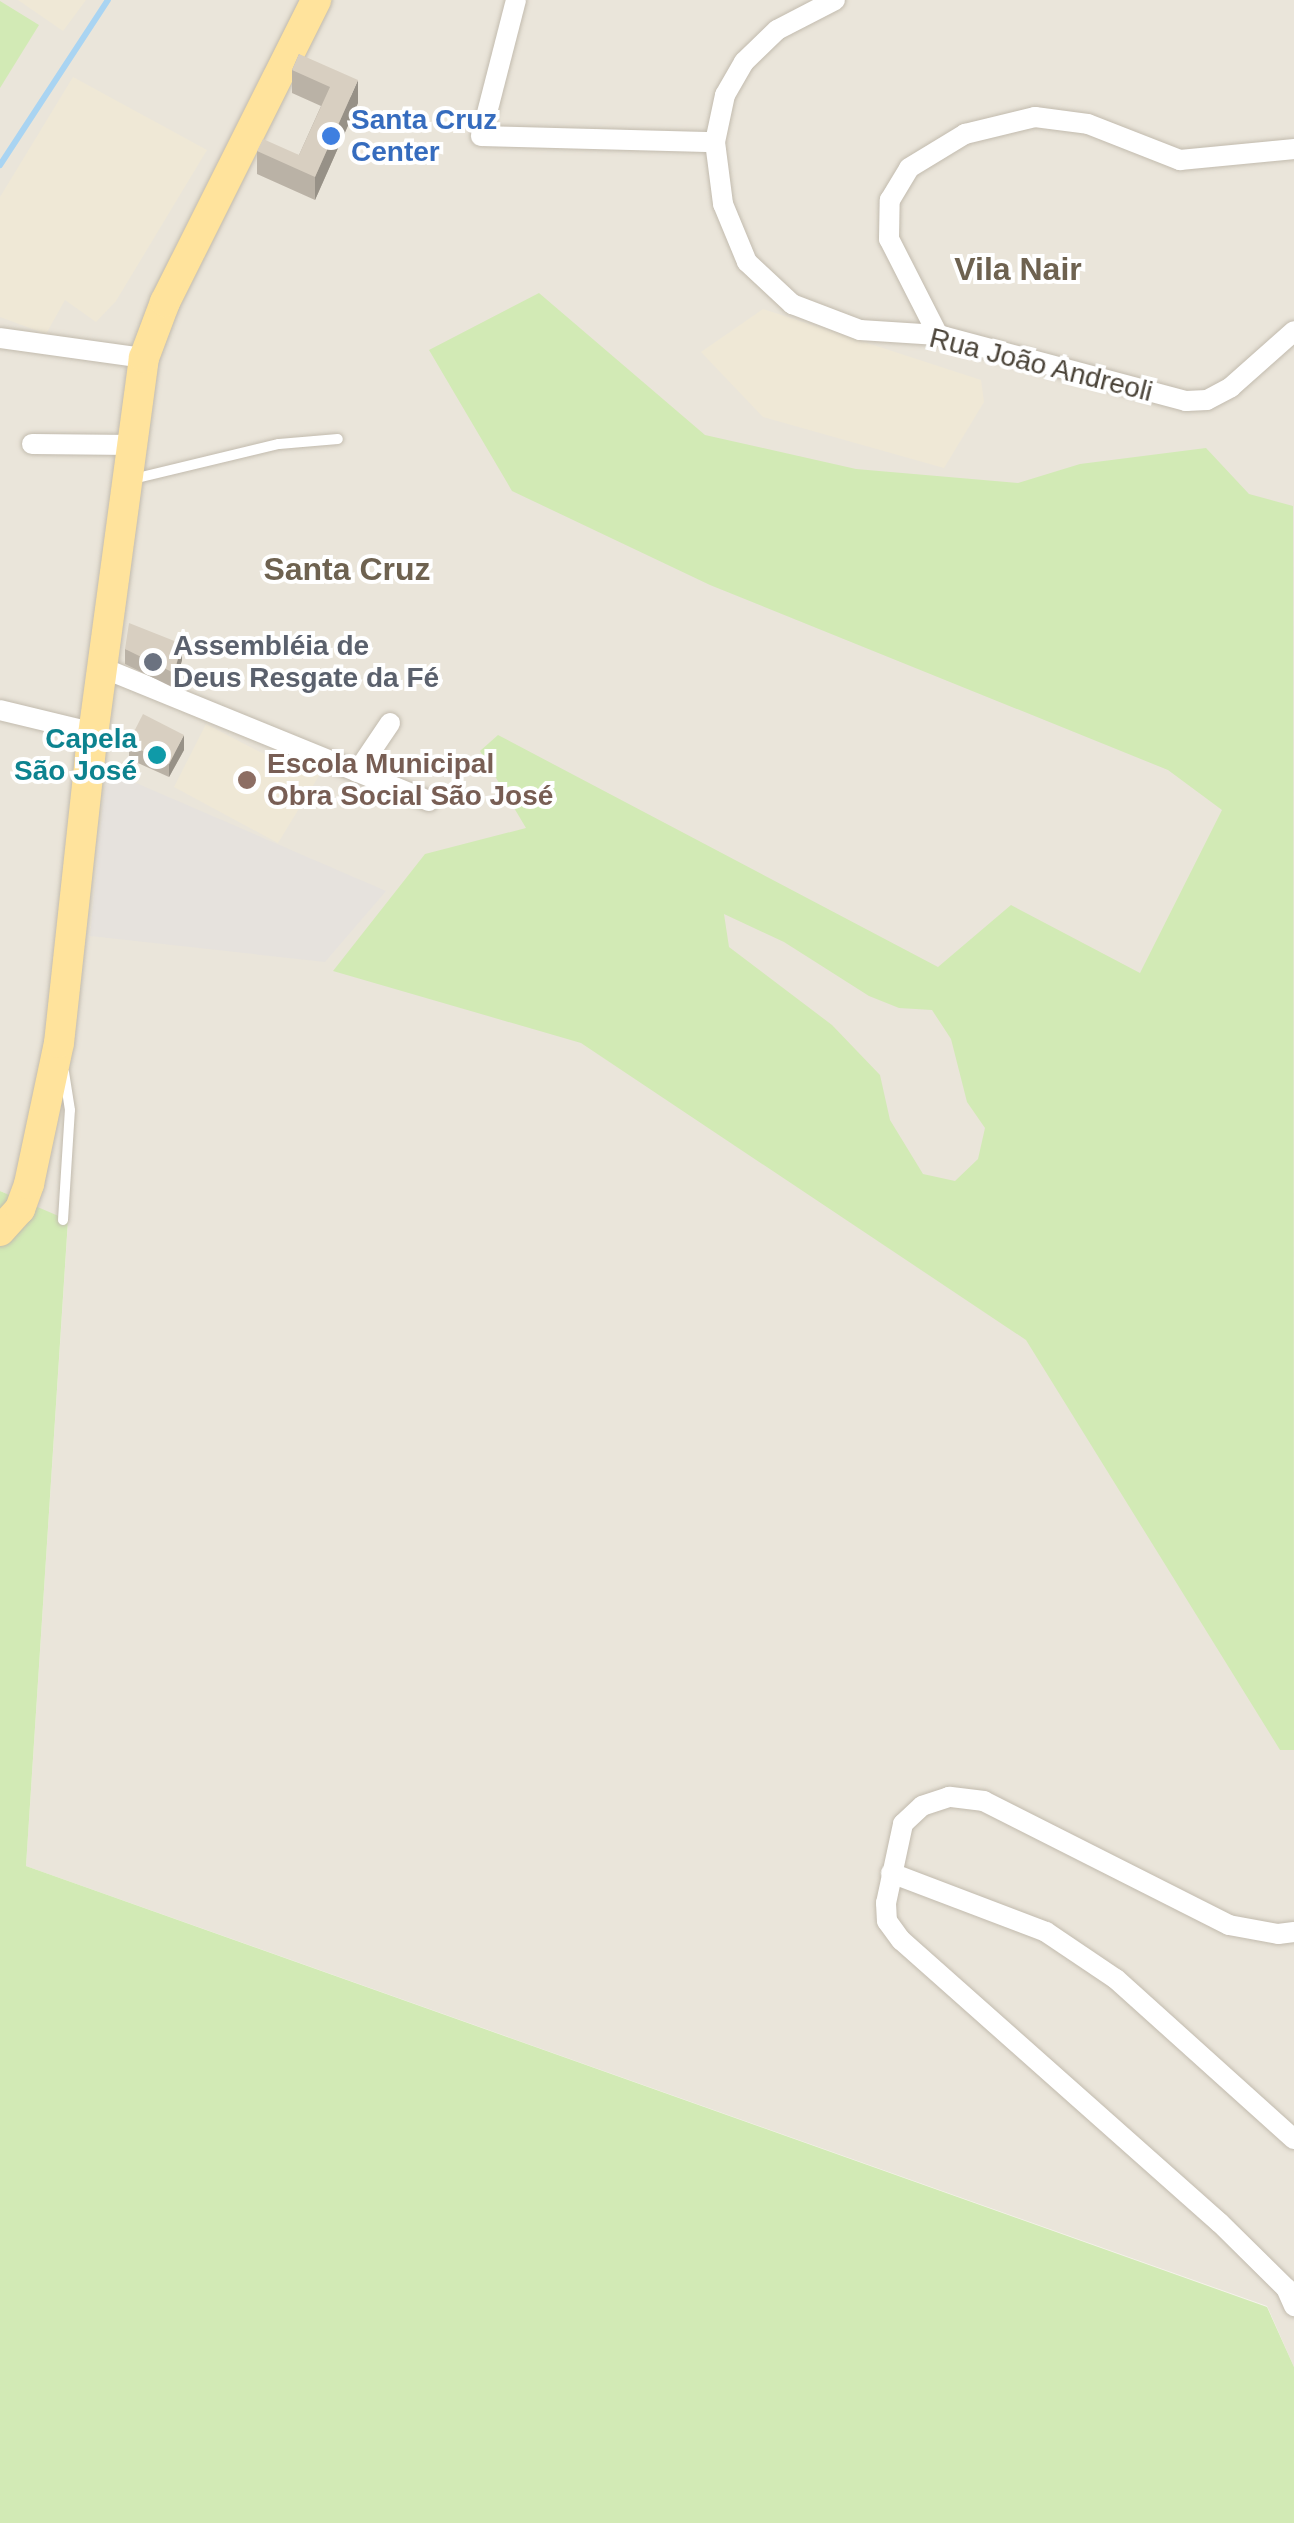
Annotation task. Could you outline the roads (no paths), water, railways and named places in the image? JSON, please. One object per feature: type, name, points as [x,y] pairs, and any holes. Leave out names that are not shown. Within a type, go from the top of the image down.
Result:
[{"type":"main road","points":[[0,1232],[20,1209],[59,1043],[144,358],[165,302],[316,0]]},
{"type":"street","points":[[516,0],[481,136],[715,142]]},
{"type":"street","name":"Rua João Andreoli","points":[[835,0],[777,30],[744,62],[725,95],[715,142],[723,204],[747,262],[792,304],[860,330],[938,335],[1186,401],[1208,400],[1231,387],[1294,331]]},
{"type":"street","points":[[938,335],[889,239],[890,200],[909,168],[965,134],[1035,117],[1088,124],[1180,160],[1294,149]]},
{"type":"street","points":[[0,338],[144,358]]},
{"type":"street","points":[[32,444],[132,446]]},
{"type":"street","points":[[103,668],[430,801]]},
{"type":"street","points":[[0,710],[95,733]]},
{"type":"street","points":[[357,772],[390,723]]},
{"type":"street","points":[[1294,1932],[1278,1934],[1229,1924],[984,1801],[949,1797],[922,1806],[903,1824],[891,1873],[887,1921],[901,1940],[1220,2222],[1286,2288],[1294,2306]]},
{"type":"street","points":[[891,1873],[1046,1932],[1116,1979],[1294,2139]]},
{"type":"lane","points":[[127,480],[278,444],[338,439]]},
{"type":"lane","points":[[59,1043],[70,1110],[63,1220]]},
{"type":"waterway","points":[[0,165],[108,0]]},
{"type":"place","name":"Santa Cruz Center","points":[[331,136]]},
{"type":"place","name":"Assembléia de Deus Resgate da Fé","points":[[153,662]]},
{"type":"place","name":"Capela São José","points":[[157,755]]},
{"type":"place","name":"Escola Municipal Obra Social São José","points":[[247,780]]},
{"type":"district","name":"Vila Nair","points":[[1018,269]]},
{"type":"district","name":"Santa Cruz","points":[[347,569]]}]
